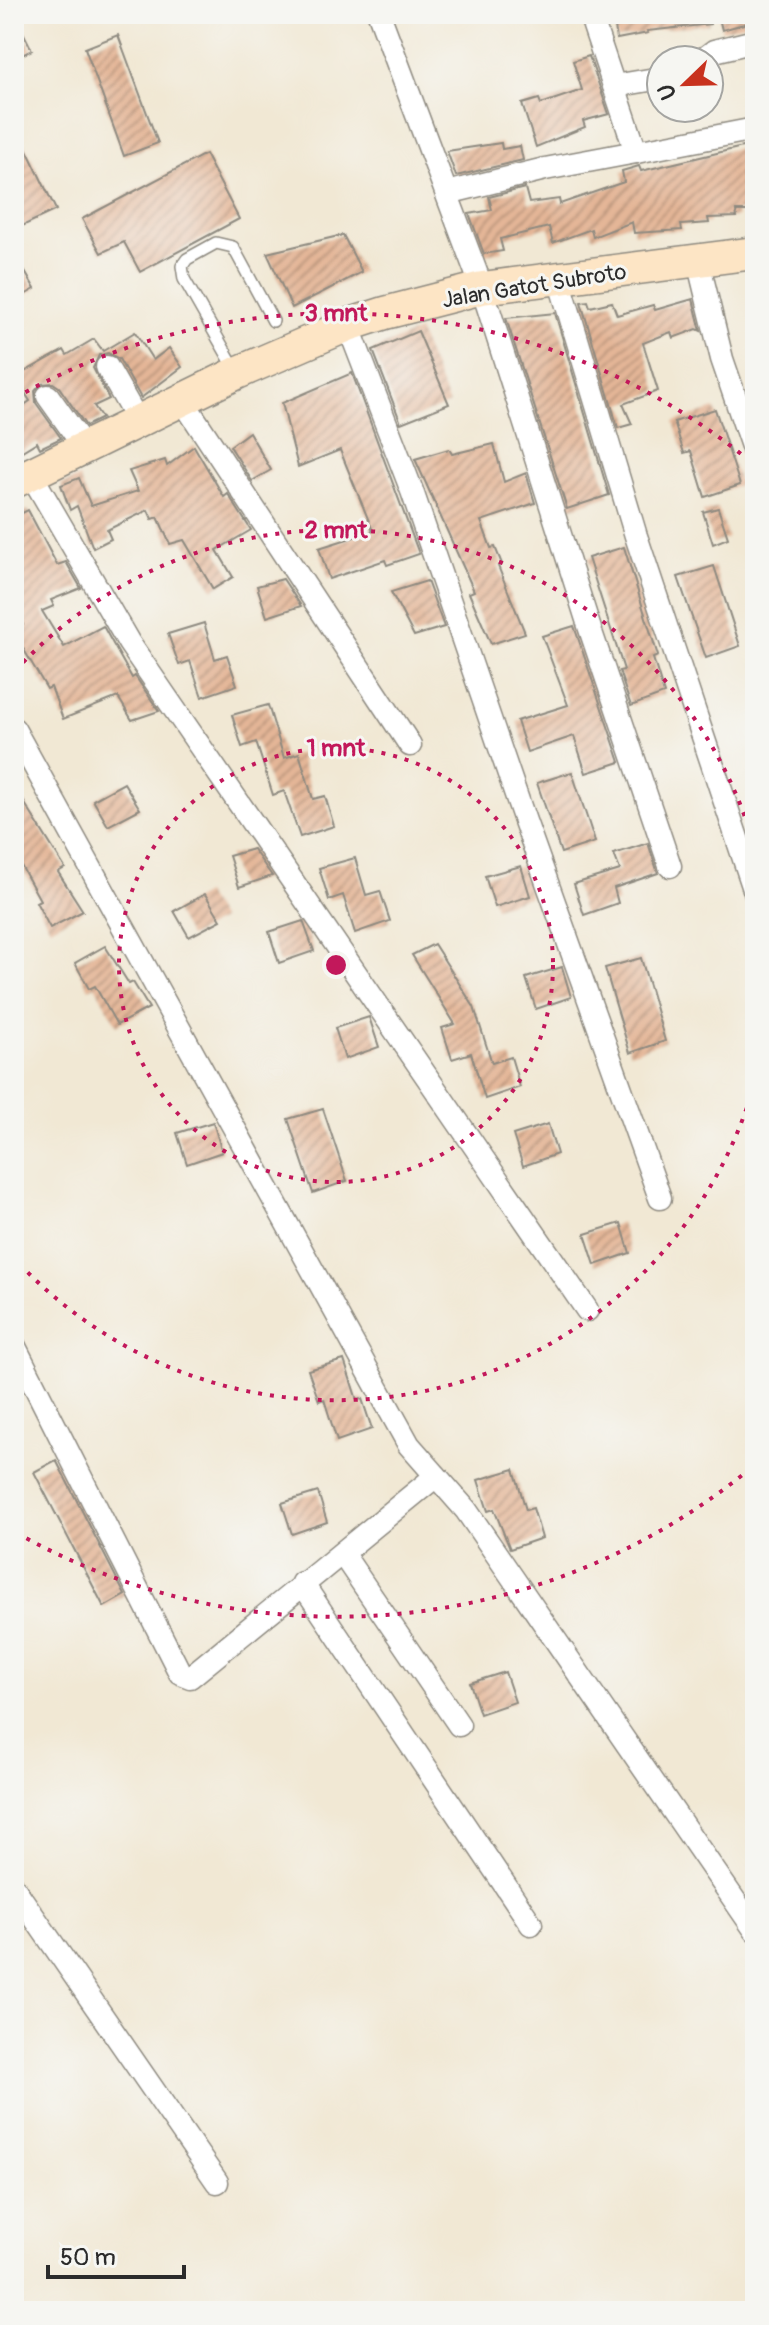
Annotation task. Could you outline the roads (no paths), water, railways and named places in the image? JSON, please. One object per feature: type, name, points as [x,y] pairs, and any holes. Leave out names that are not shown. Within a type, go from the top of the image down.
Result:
[{"type":"street","points":[[379,14],[482,288],[584,611],[670,866]]},
{"type":"street","points":[[590,14],[636,152]]},
{"type":"street","points":[[725,48],[755,41]]},
{"type":"street","points":[[614,86],[645,81]]},
{"type":"street","points":[[447,193],[545,169],[755,129]]},
{"type":"street","name":"Jalan Gatot Subroto","points":[[22,478],[237,373],[348,325],[385,313],[482,288],[755,253]]},
{"type":"street","points":[[698,261],[722,359],[755,455]]},
{"type":"street","points":[[559,279],[636,536],[755,892]]},
{"type":"street","points":[[348,325],[412,491],[525,821],[660,1198]]},
{"type":"street","points":[[107,367],[139,423]]},
{"type":"street","points":[[48,396],[85,448]]},
{"type":"street","points":[[183,401],[410,745]]},
{"type":"street","points":[[22,478],[129,643],[587,1310]]},
{"type":"street","points":[[14,729],[416,1456],[466,1510],[755,1930]]},
{"type":"street","points":[[14,1345],[180,1673],[190,1677],[436,1476]]},
{"type":"street","points":[[342,1553],[459,1725]]},
{"type":"street","points":[[302,1583],[531,1924]]},
{"type":"street","points":[[14,1888],[217,2182]]},
{"type":"lane","points":[[237,373],[184,279],[182,266],[187,259],[216,243],[233,247],[273,321]]}]
